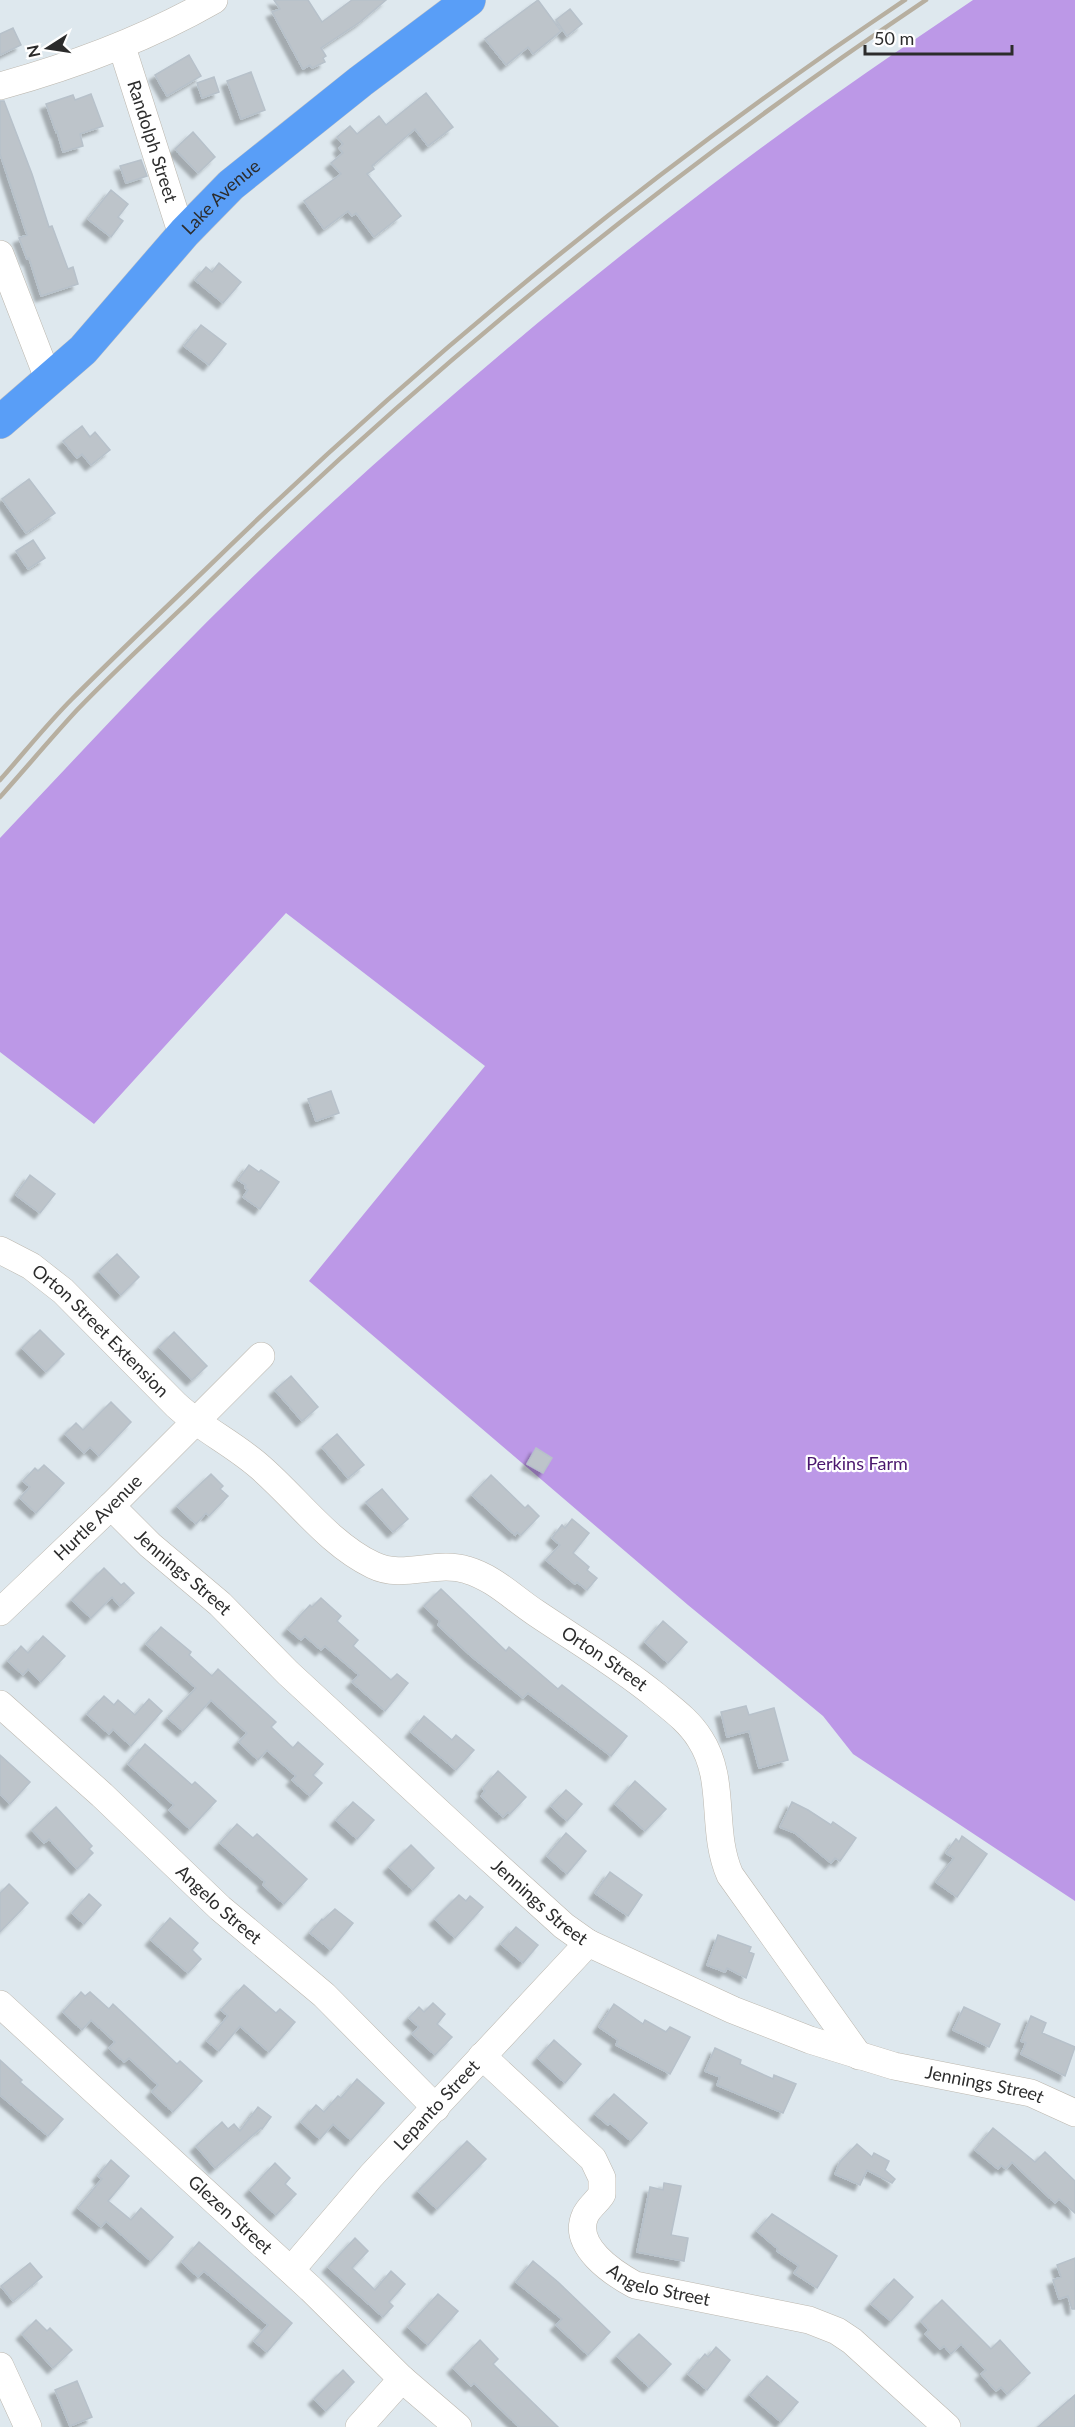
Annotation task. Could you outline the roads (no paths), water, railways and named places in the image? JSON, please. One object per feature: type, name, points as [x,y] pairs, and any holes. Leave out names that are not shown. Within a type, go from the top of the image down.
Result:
[{"type":"main road","name":"Lake Avenue","points":[[0,422],[49,381],[95,337],[182,235],[231,185],[469,0]]},
{"type":"street","points":[[0,86],[63,69],[122,47],[214,0]]},
{"type":"street","name":"Randolph Street","points":[[122,47],[182,235]]},
{"type":"street","points":[[0,254],[49,381]]},
{"type":"street","name":"Orton Street Extension","points":[[0,1250],[31,1266],[63,1291],[195,1422]]},
{"type":"street","name":"Hurtle Avenue","points":[[0,1612],[111,1506],[261,1356]]},
{"type":"street","name":"Orton Street","points":[[195,1422],[244,1453],[330,1534],[371,1564],[383,1570],[395,1571],[452,1567],[489,1579],[617,1665],[681,1716],[701,1740],[714,1766],[720,1845],[730,1875],[859,2056]]},
{"type":"street","name":"Jennings Street","points":[[111,1506],[150,1545],[220,1604],[288,1673],[446,1819],[564,1926],[588,1943],[742,2013],[810,2040],[912,2070],[1022,2091],[1075,2113]]},
{"type":"street","name":"Angelo Street","points":[[0,1704],[102,1795],[220,1908],[324,1995],[436,2108]]},
{"type":"street","name":"Lepanto Street","points":[[291,2270],[364,2184],[588,1943]]},
{"type":"street","name":"Glezen Street","points":[[0,2004],[291,2270],[402,2379],[458,2427]]},
{"type":"street","name":"Angelo Street","points":[[482,2056],[593,2159],[600,2170],[602,2194],[585,2215],[583,2239],[588,2247],[614,2270],[635,2285],[794,2316],[837,2331],[852,2341],[947,2427]]},
{"type":"street","points":[[0,2366],[28,2427]]},
{"type":"street","points":[[359,2427],[402,2379]]},
{"type":"railway","points":[[0,780],[63,709],[155,617],[288,491],[456,341],[542,268],[631,198],[812,64],[905,0]]},
{"type":"railway","points":[[0,797],[77,710],[126,661],[294,501],[466,348],[555,274],[737,133],[926,0]]},
{"type":"park label","name":"Perkins Farm","points":[[857,1464]]}]
